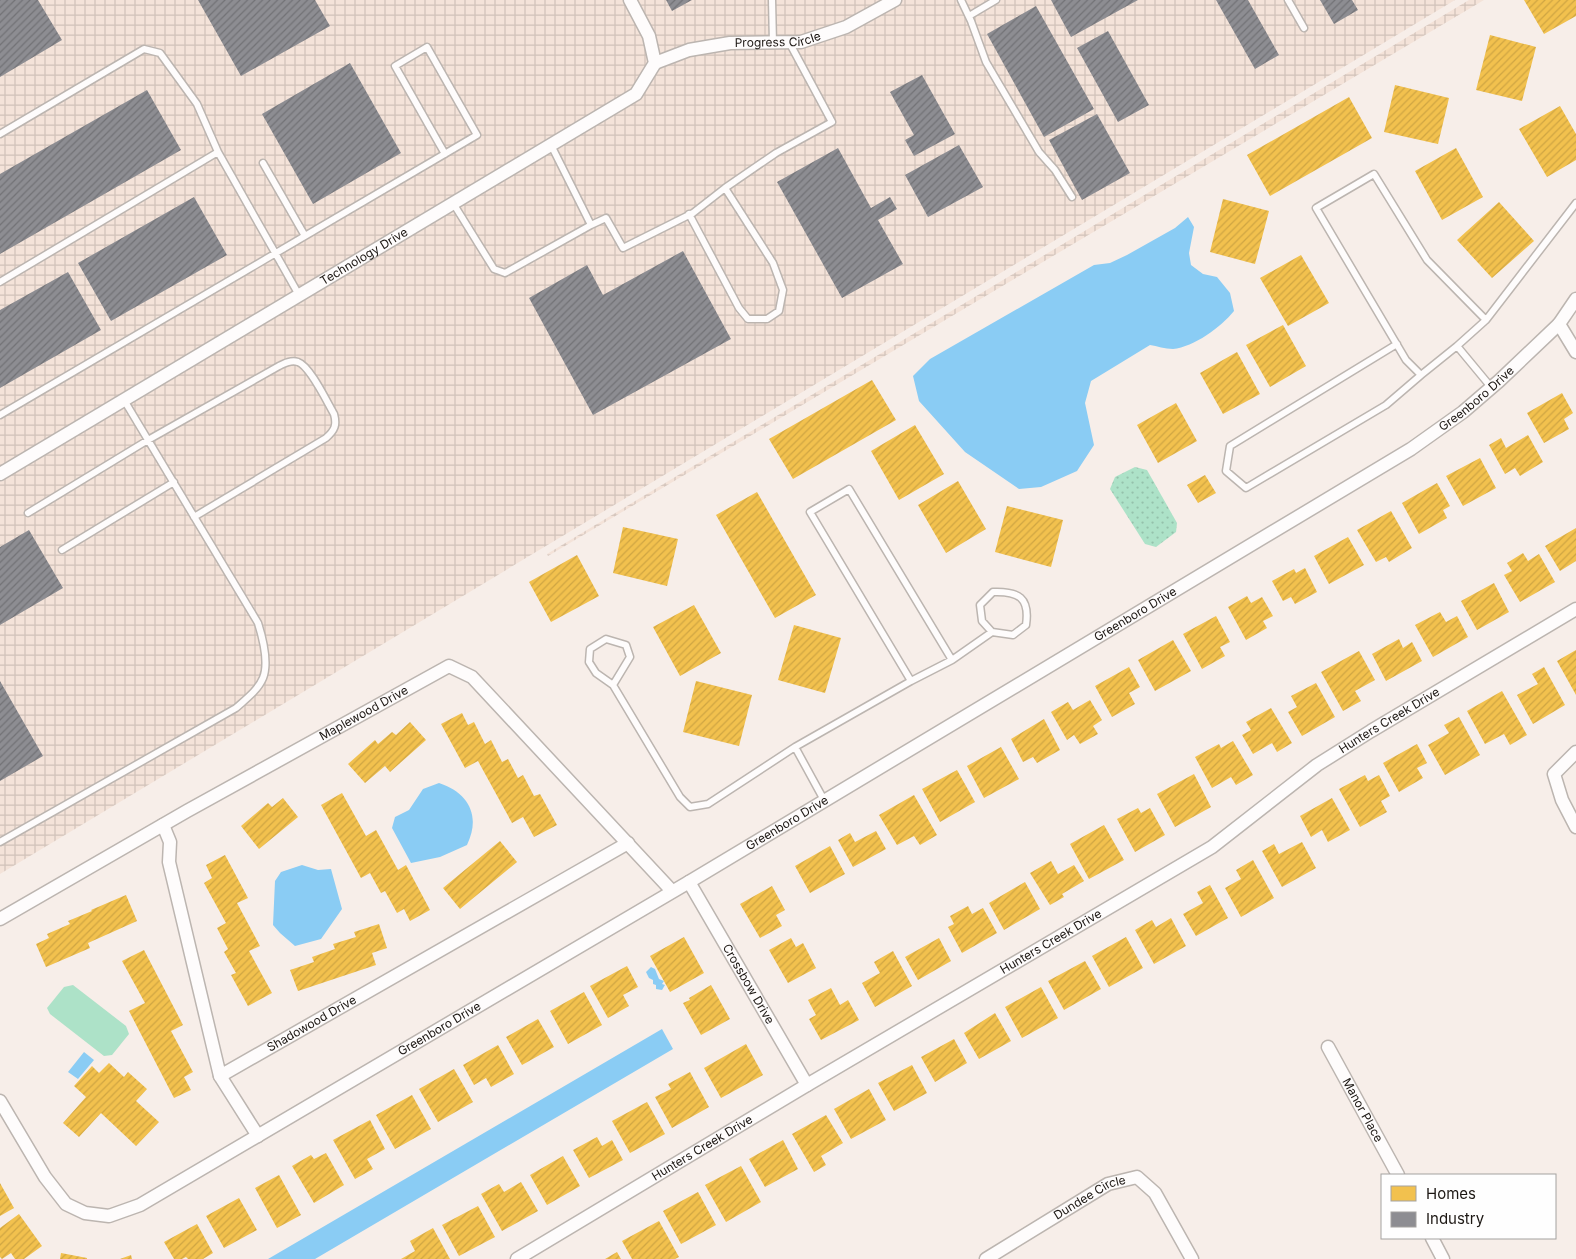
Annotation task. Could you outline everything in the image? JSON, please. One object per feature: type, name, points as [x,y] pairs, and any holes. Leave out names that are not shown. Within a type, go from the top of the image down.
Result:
[{"type":"street","points":[[630,0],[649,36],[655,63]]},
{"type":"street","name":"Progress Circle","points":[[655,63],[689,50],[730,43],[801,42],[846,27],[895,0]]},
{"type":"street","name":"Technology Drive","points":[[0,474],[636,94],[655,63]]},
{"type":"street","name":"Greenboro Drive","points":[[0,1101],[45,1177],[66,1204],[85,1213],[109,1216],[140,1206],[689,882],[1411,449],[1463,412],[1491,387],[1559,324],[1576,299]]},
{"type":"street","points":[[1559,324],[1576,352]]},
{"type":"street","name":"Hunters Creek Drive","points":[[517,1259],[1212,847],[1317,765],[1576,609]]},
{"type":"street","name":"Maplewood Drive","points":[[0,919],[163,825],[448,666],[472,677],[672,891]]},
{"type":"street","points":[[1576,752],[1554,774],[1562,800],[1576,827]]},
{"type":"street","points":[[163,825],[170,842],[169,862],[220,1076],[258,1136]]},
{"type":"street","name":"Shadowood Drive","points":[[220,1076],[628,843]]},
{"type":"street","name":"Crossbow Drive","points":[[689,882],[808,1085]]},
{"type":"street","name":"Manor Place","points":[[1328,1047],[1397,1174]]},
{"type":"street","name":"Dundee Circle","points":[[986,1259],[1108,1184],[1137,1177],[1154,1193],[1192,1259]]},
{"type":"street","points":[[1433,1239],[1444,1259]]},
{"type":"lane","points":[[772,0],[773,43]]},
{"type":"lane","points":[[961,0],[986,62],[1039,152],[1055,170],[1072,197]]},
{"type":"lane","points":[[969,16],[996,0]]},
{"type":"lane","points":[[1288,0],[1304,28]]},
{"type":"lane","points":[[453,203],[494,269],[505,273],[590,225],[606,218],[623,248],[689,214],[776,153],[832,122],[789,42]]},
{"type":"lane","points":[[0,415],[445,154],[477,134],[427,47],[395,66],[445,154]]},
{"type":"lane","points":[[0,134],[144,49],[160,53],[196,104],[218,152],[300,295]]},
{"type":"lane","points":[[552,145],[590,225]]},
{"type":"lane","points":[[0,282],[218,152]]},
{"type":"lane","points":[[263,163],[305,236]]},
{"type":"lane","points":[[1421,375],[1406,360],[1316,208],[1374,174],[1427,260],[1486,320]]},
{"type":"lane","points":[[689,214],[739,308],[748,318],[767,319],[779,312],[783,290],[773,263],[725,188]]},
{"type":"lane","points":[[1397,344],[1230,446],[1226,471],[1246,488],[1386,405],[1486,320],[1576,203]]},
{"type":"lane","points":[[1456,346],[1491,387]]},
{"type":"lane","points":[[28,513],[148,440],[279,366],[291,361],[299,362],[306,368],[334,414],[336,422],[334,431],[326,438],[194,516]]},
{"type":"lane","points":[[0,842],[236,708],[254,692],[263,678],[265,645],[258,623],[124,400]]},
{"type":"lane","points":[[62,550],[174,482]]},
{"type":"lane","points":[[911,681],[810,512],[849,489],[952,660]]},
{"type":"lane","points":[[613,685],[630,657],[626,645],[606,639],[590,649],[589,662],[596,673],[613,685],[680,797],[690,807],[708,804],[795,747],[911,681],[952,660],[992,632],[1013,635],[1026,625],[1028,610],[1020,598],[1009,592],[993,592],[980,605],[982,621],[992,632]]},
{"type":"lane","points":[[795,747],[824,800]]},
{"type":"shaded area","points":[[0,0],[1455,0],[0,874]]},
{"type":"shaded area","points":[[1469,0],[1484,0],[548,556],[547,554]]},
{"type":"green space","points":[[1135,467],[1147,470],[1177,523],[1176,532],[1156,547],[1145,544],[1110,489],[1115,477]]},
{"type":"green space","points":[[73,985],[126,1026],[129,1034],[112,1055],[104,1056],[50,1014],[47,1008],[64,987]]},
{"type":"water","points":[[1188,217],[1194,227],[1189,253],[1191,265],[1203,274],[1217,277],[1230,293],[1234,311],[1215,330],[1190,344],[1173,349],[1150,345],[1091,381],[1085,403],[1094,445],[1077,471],[1041,487],[1019,489],[965,452],[919,401],[913,376],[930,359],[1094,265],[1110,263],[1127,255],[1175,228]]},
{"type":"water","points":[[439,783],[449,787],[465,799],[472,815],[471,834],[467,845],[440,857],[411,863],[392,828],[395,817],[409,810],[423,789]]},
{"type":"water","points":[[302,865],[318,870],[331,869],[342,909],[321,939],[295,946],[273,925],[275,881],[281,872]]},
{"type":"water","points":[[651,967],[655,969],[659,979],[664,981],[662,984],[665,985],[662,990],[656,989],[656,985],[653,984],[653,980],[649,978],[646,972]]},
{"type":"water","points":[[662,1029],[673,1049],[315,1259],[268,1259]]},
{"type":"water","points":[[84,1052],[94,1060],[78,1079],[68,1072]]},
{"type":"building: Homes","points":[[1524,0],[1576,0],[1576,16],[1544,34]]},
{"type":"building: Homes","points":[[1490,35],[1536,47],[1522,101],[1476,90]]},
{"type":"building: Homes","points":[[1395,85],[1449,98],[1438,144],[1384,132]]},
{"type":"building: Homes","points":[[1349,97],[1372,138],[1270,196],[1247,155]]},
{"type":"building: Homes","points":[[1560,106],[1576,134],[1576,160],[1547,177],[1519,129]]},
{"type":"building: Homes","points":[[1456,148],[1483,197],[1442,220],[1415,171]]},
{"type":"building: Homes","points":[[1223,199],[1269,211],[1255,264],[1210,252]]},
{"type":"building: Homes","points":[[1499,202],[1534,241],[1492,278],[1457,240]]},
{"type":"building: Homes","points":[[1301,255],[1329,303],[1288,326],[1260,278]]},
{"type":"building: Homes","points":[[1283,325],[1306,366],[1270,387],[1246,345]]},
{"type":"building: Homes","points":[[1237,352],[1260,394],[1223,414],[1200,373]]},
{"type":"building: Homes","points":[[872,380],[896,420],[793,479],[769,439]]},
{"type":"building: Homes","points":[[1562,393],[1573,413],[1564,419],[1569,429],[1544,443],[1527,413]]},
{"type":"building: Homes","points":[[1176,403],[1197,441],[1158,463],[1137,425]]},
{"type":"building: Homes","points":[[915,425],[944,474],[899,500],[871,451]]},
{"type":"building: Homes","points":[[1528,435],[1543,462],[1520,476],[1515,468],[1505,474],[1489,445],[1501,438],[1506,448]]},
{"type":"building: Homes","points":[[1480,458],[1496,488],[1463,506],[1446,476]]},
{"type":"building: Homes","points":[[1205,475],[1216,493],[1198,503],[1187,485]]},
{"type":"building: Homes","points":[[958,481],[986,529],[946,553],[918,505]]},
{"type":"building: Homes","points":[[1437,483],[1450,506],[1443,510],[1447,518],[1419,534],[1402,503]]},
{"type":"building: Homes","points":[[757,492],[816,595],[775,618],[716,515]]},
{"type":"building: Homes","points":[[1007,506],[1063,520],[1051,567],[995,552]]},
{"type":"building: Homes","points":[[1391,511],[1412,548],[1389,562],[1386,557],[1376,562],[1357,530]]},
{"type":"building: Homes","points":[[623,527],[678,539],[667,586],[613,573]]},
{"type":"building: Homes","points":[[1576,528],[1576,561],[1560,571],[1545,546]]},
{"type":"building: Homes","points":[[1348,537],[1364,565],[1329,584],[1314,556]]},
{"type":"building: Homes","points":[[1523,553],[1528,561],[1539,554],[1555,582],[1520,602],[1504,575],[1512,571],[1507,563]]},
{"type":"building: Homes","points":[[577,555],[599,596],[551,622],[529,582]]},
{"type":"building: Homes","points":[[1305,568],[1317,592],[1295,604],[1291,597],[1283,601],[1272,581],[1294,569],[1296,573]]},
{"type":"building: Homes","points":[[1494,583],[1509,612],[1477,630],[1461,601]]},
{"type":"building: Homes","points":[[1247,596],[1251,603],[1262,597],[1273,616],[1263,621],[1267,628],[1246,640],[1228,607]]},
{"type":"building: Homes","points":[[694,605],[721,653],[680,676],[653,627]]},
{"type":"building: Homes","points":[[1440,612],[1446,622],[1457,616],[1468,637],[1433,657],[1415,625]]},
{"type":"building: Homes","points":[[1216,616],[1230,642],[1220,647],[1225,656],[1202,669],[1183,634]]},
{"type":"building: Homes","points":[[794,625],[841,638],[825,693],[778,680]]},
{"type":"building: Homes","points":[[1399,639],[1403,648],[1412,642],[1422,661],[1386,681],[1372,654]]},
{"type":"building: Homes","points":[[1173,640],[1191,671],[1155,691],[1138,660]]},
{"type":"building: Homes","points":[[1576,650],[1576,695],[1557,661]]},
{"type":"building: Homes","points":[[1359,651],[1375,680],[1355,691],[1361,701],[1343,711],[1321,672]]},
{"type":"building: Homes","points":[[1129,667],[1140,687],[1129,693],[1135,704],[1112,717],[1095,686]]},
{"type":"building: Homes","points":[[1544,667],[1565,705],[1533,724],[1517,695],[1538,684],[1532,674]]},
{"type":"building: Homes","points":[[696,681],[752,695],[739,746],[683,732]]},
{"type":"building: Homes","points":[[1316,683],[1335,717],[1302,736],[1288,712],[1297,707],[1291,696]]},
{"type":"building: Homes","points":[[1502,691],[1527,735],[1510,745],[1504,734],[1485,744],[1467,711]]},
{"type":"building: Homes","points":[[1090,700],[1102,720],[1093,726],[1098,734],[1080,744],[1074,735],[1067,740],[1051,712],[1068,702],[1073,710]]},
{"type":"building: Homes","points":[[1271,708],[1292,743],[1277,752],[1272,743],[1253,754],[1242,735],[1251,730],[1246,722]]},
{"type":"building: Homes","points":[[462,713],[468,725],[474,722],[485,744],[491,740],[502,762],[508,759],[518,778],[523,775],[534,796],[540,794],[557,825],[534,837],[523,817],[512,823],[478,761],[465,768],[441,724]]},
{"type":"building: Homes","points":[[1459,717],[1480,755],[1445,775],[1428,745],[1449,733],[1444,725]]},
{"type":"building: Homes","points":[[1044,719],[1060,750],[1037,763],[1033,757],[1023,762],[1011,739]]},
{"type":"building: Homes","points":[[410,722],[426,740],[390,772],[385,766],[365,783],[348,764],[375,740],[378,744],[392,732],[396,735]]},
{"type":"building: Homes","points":[[1233,741],[1253,775],[1236,785],[1231,777],[1212,788],[1195,757],[1219,744],[1221,748]]},
{"type":"building: Homes","points":[[1417,744],[1427,763],[1417,768],[1423,778],[1399,792],[1383,763]]},
{"type":"building: Homes","points":[[1001,747],[1019,779],[984,798],[967,766]]},
{"type":"building: Homes","points":[[957,770],[975,802],[940,822],[922,789]]},
{"type":"building: Homes","points":[[1194,774],[1211,807],[1175,827],[1157,794]]},
{"type":"building: Homes","points":[[1365,775],[1368,781],[1379,775],[1390,796],[1381,801],[1387,812],[1360,827],[1339,789]]},
{"type":"building: Homes","points":[[342,793],[366,836],[376,830],[398,870],[406,865],[430,910],[410,921],[404,909],[397,913],[385,891],[381,893],[370,873],[361,878],[321,805]]},
{"type":"building: Homes","points":[[914,795],[937,835],[920,845],[914,836],[897,845],[879,815]]},
{"type":"building: Homes","points":[[283,798],[298,817],[259,849],[241,826],[268,803],[272,807]]},
{"type":"building: Homes","points":[[1332,798],[1350,830],[1328,842],[1322,830],[1311,837],[1300,816]]},
{"type":"building: Homes","points":[[1138,808],[1141,813],[1150,808],[1165,835],[1135,852],[1117,819]]},
{"type":"building: Homes","points":[[1104,825],[1124,860],[1089,879],[1070,844]]},
{"type":"building: Homes","points":[[876,831],[886,849],[853,867],[838,840],[850,833],[855,842]]},
{"type":"building: Homes","points":[[500,841],[517,862],[460,909],[443,888]]},
{"type":"building: Homes","points":[[1302,842],[1316,868],[1282,887],[1262,851],[1274,844],[1279,854]]},
{"type":"building: Homes","points":[[830,846],[845,874],[810,893],[795,866]]},
{"type":"building: Homes","points":[[225,855],[248,898],[237,903],[260,946],[249,951],[272,993],[248,1006],[231,975],[236,973],[224,952],[228,949],[217,928],[226,923],[204,883],[212,878],[206,865]]},
{"type":"building: Homes","points":[[1253,860],[1274,898],[1241,917],[1225,888],[1241,879],[1236,870]]},
{"type":"building: Homes","points":[[1051,861],[1058,874],[1074,865],[1084,881],[1062,894],[1064,897],[1050,905],[1030,873]]},
{"type":"building: Homes","points":[[1025,882],[1040,909],[1004,930],[989,903]]},
{"type":"building: Homes","points":[[1210,885],[1228,918],[1196,936],[1183,914],[1203,903],[1197,892]]},
{"type":"building: Homes","points":[[772,886],[785,910],[776,915],[782,926],[760,938],[740,904]]},
{"type":"building: Homes","points":[[126,895],[137,921],[88,943],[90,948],[46,967],[36,944],[49,938],[47,934],[70,924],[68,921]]},
{"type":"building: Homes","points":[[968,906],[972,914],[983,908],[997,933],[962,953],[948,927],[954,924],[950,916]]},
{"type":"building: Homes","points":[[1171,918],[1186,946],[1154,964],[1135,930],[1152,920],[1156,927]]},
{"type":"building: Homes","points":[[379,924],[387,948],[372,953],[376,965],[298,991],[290,970],[314,962],[312,957],[335,949],[333,944],[356,937],[354,932]]},
{"type":"building: Homes","points":[[684,937],[704,973],[670,992],[650,956]]},
{"type":"building: Homes","points":[[1126,937],[1143,968],[1109,987],[1092,956]]},
{"type":"building: Homes","points":[[791,938],[796,947],[803,943],[816,968],[788,983],[769,950]]},
{"type":"building: Homes","points":[[939,938],[951,961],[918,980],[905,957]]},
{"type":"building: Homes","points":[[144,950],[183,1025],[171,1031],[193,1072],[184,1077],[191,1090],[174,1098],[129,1011],[145,1003],[122,961]]},
{"type":"building: Homes","points":[[893,951],[912,986],[875,1007],[862,983],[880,973],[874,962]]},
{"type":"building: Homes","points":[[1085,961],[1101,989],[1064,1010],[1048,981]]},
{"type":"building: Homes","points":[[627,966],[638,987],[623,995],[629,1006],[608,1018],[590,986]]},
{"type":"building: Homes","points":[[711,985],[730,1019],[701,1035],[683,1003]]},
{"type":"building: Homes","points":[[1041,987],[1058,1018],[1022,1038],[1005,1007]]},
{"type":"building: Homes","points":[[831,988],[840,1005],[848,1000],[859,1020],[821,1040],[809,1019],[816,1015],[808,1000]]},
{"type":"building: Homes","points":[[584,992],[602,1025],[568,1044],[550,1011]]},
{"type":"building: Homes","points":[[995,1013],[1011,1041],[979,1059],[964,1033]]},
{"type":"building: Homes","points":[[538,1019],[554,1047],[522,1065],[506,1037]]},
{"type":"building: Homes","points":[[954,1039],[967,1063],[935,1082],[921,1057]]},
{"type":"building: Homes","points":[[746,1044],[763,1075],[721,1098],[704,1068]]},
{"type":"building: Homes","points":[[498,1045],[514,1074],[491,1087],[486,1078],[474,1085],[463,1065]]},
{"type":"building: Homes","points":[[109,1063],[124,1077],[128,1072],[147,1089],[136,1101],[159,1122],[136,1146],[101,1113],[79,1137],[63,1123],[86,1097],[74,1086],[92,1066],[99,1073]]},
{"type":"building: Homes","points":[[912,1065],[927,1093],[894,1111],[878,1083]]},
{"type":"building: Homes","points":[[454,1069],[473,1102],[438,1122],[419,1089]]},
{"type":"building: Homes","points":[[690,1072],[709,1107],[672,1128],[655,1097],[671,1089],[668,1084]]},
{"type":"building: Homes","points":[[869,1089],[886,1120],[851,1139],[834,1109]]},
{"type":"building: Homes","points":[[412,1095],[431,1129],[395,1149],[376,1115]]},
{"type":"building: Homes","points":[[647,1102],[665,1134],[630,1153],[612,1121]]},
{"type":"building: Homes","points":[[826,1115],[843,1143],[821,1156],[826,1165],[814,1172],[792,1134]]},
{"type":"building: Homes","points":[[370,1120],[385,1149],[367,1159],[373,1169],[355,1179],[333,1140]]},
{"type":"building: Homes","points":[[597,1137],[602,1146],[612,1140],[623,1160],[589,1178],[573,1150]]},
{"type":"building: Homes","points":[[783,1140],[798,1169],[765,1187],[749,1159]]},
{"type":"building: Homes","points":[[326,1153],[344,1185],[314,1203],[292,1166],[311,1155],[314,1159]]},
{"type":"building: Homes","points":[[563,1156],[580,1186],[547,1205],[530,1175]]},
{"type":"building: Homes","points":[[741,1166],[761,1202],[726,1222],[705,1185]]},
{"type":"building: Homes","points":[[279,1175],[301,1215],[277,1228],[255,1188]]},
{"type":"building: Homes","points":[[521,1182],[538,1211],[502,1231],[481,1194],[499,1184],[504,1192]]},
{"type":"building: Homes","points":[[0,1183],[14,1208],[0,1216]]},
{"type":"building: Homes","points":[[698,1192],[716,1225],[681,1244],[663,1211]]},
{"type":"building: Homes","points":[[239,1198],[257,1230],[224,1248],[206,1216]]},
{"type":"building: Homes","points":[[478,1206],[495,1237],[459,1256],[442,1225]]},
{"type":"building: Homes","points":[[19,1214],[42,1246],[24,1259],[15,1259],[11,1253],[2,1259],[0,1257],[0,1228]]},
{"type":"building: Homes","points":[[659,1221],[679,1257],[675,1259],[632,1259],[622,1241]]},
{"type":"building: Homes","points":[[197,1224],[213,1253],[203,1259],[188,1259],[186,1257],[174,1259],[164,1242]]},
{"type":"building: Homes","points":[[433,1228],[450,1259],[401,1259],[415,1251],[410,1241]]},
{"type":"building: Homes","points":[[617,1252],[621,1259],[605,1259]]},
{"type":"building: Homes","points":[[61,1253],[87,1258],[87,1259],[60,1259]]},
{"type":"building: Homes","points":[[131,1255],[132,1259],[120,1259]]},
{"type":"building: Industry","points":[[0,0],[38,0],[62,40],[0,77]]},
{"type":"building: Industry","points":[[198,0],[315,0],[330,26],[241,76]]},
{"type":"building: Industry","points":[[666,0],[692,0],[672,11]]},
{"type":"building: Industry","points":[[1051,0],[1138,0],[1071,37]]},
{"type":"building: Industry","points":[[1216,0],[1248,0],[1279,55],[1255,69]]},
{"type":"building: Industry","points":[[1320,0],[1352,0],[1358,10],[1334,24]]},
{"type":"building: Industry","points":[[1036,6],[1094,109],[1044,137],[987,34]]},
{"type":"building: Industry","points":[[1108,31],[1149,105],[1118,122],[1077,48]]},
{"type":"building: Industry","points":[[350,63],[401,153],[313,204],[262,114]]},
{"type":"building: Industry","points":[[922,75],[955,134],[914,156],[905,140],[914,135],[890,92]]},
{"type":"building: Industry","points":[[147,90],[181,150],[0,254],[0,174]]},
{"type":"building: Industry","points":[[1097,114],[1130,173],[1082,200],[1049,140]]},
{"type":"building: Industry","points":[[959,145],[983,187],[928,217],[905,175]]},
{"type":"building: Industry","points":[[838,148],[871,208],[890,197],[897,209],[878,220],[903,264],[842,298],[777,182]]},
{"type":"building: Industry","points":[[194,197],[227,255],[111,321],[78,263]]},
{"type":"building: Industry","points":[[683,251],[731,339],[593,415],[529,298],[587,265],[603,295]]},
{"type":"building: Industry","points":[[68,272],[101,330],[0,388],[0,310]]},
{"type":"building: Industry","points":[[29,530],[63,588],[0,625],[0,547]]},
{"type":"building: Industry","points":[[0,681],[43,756],[0,781]]}]
